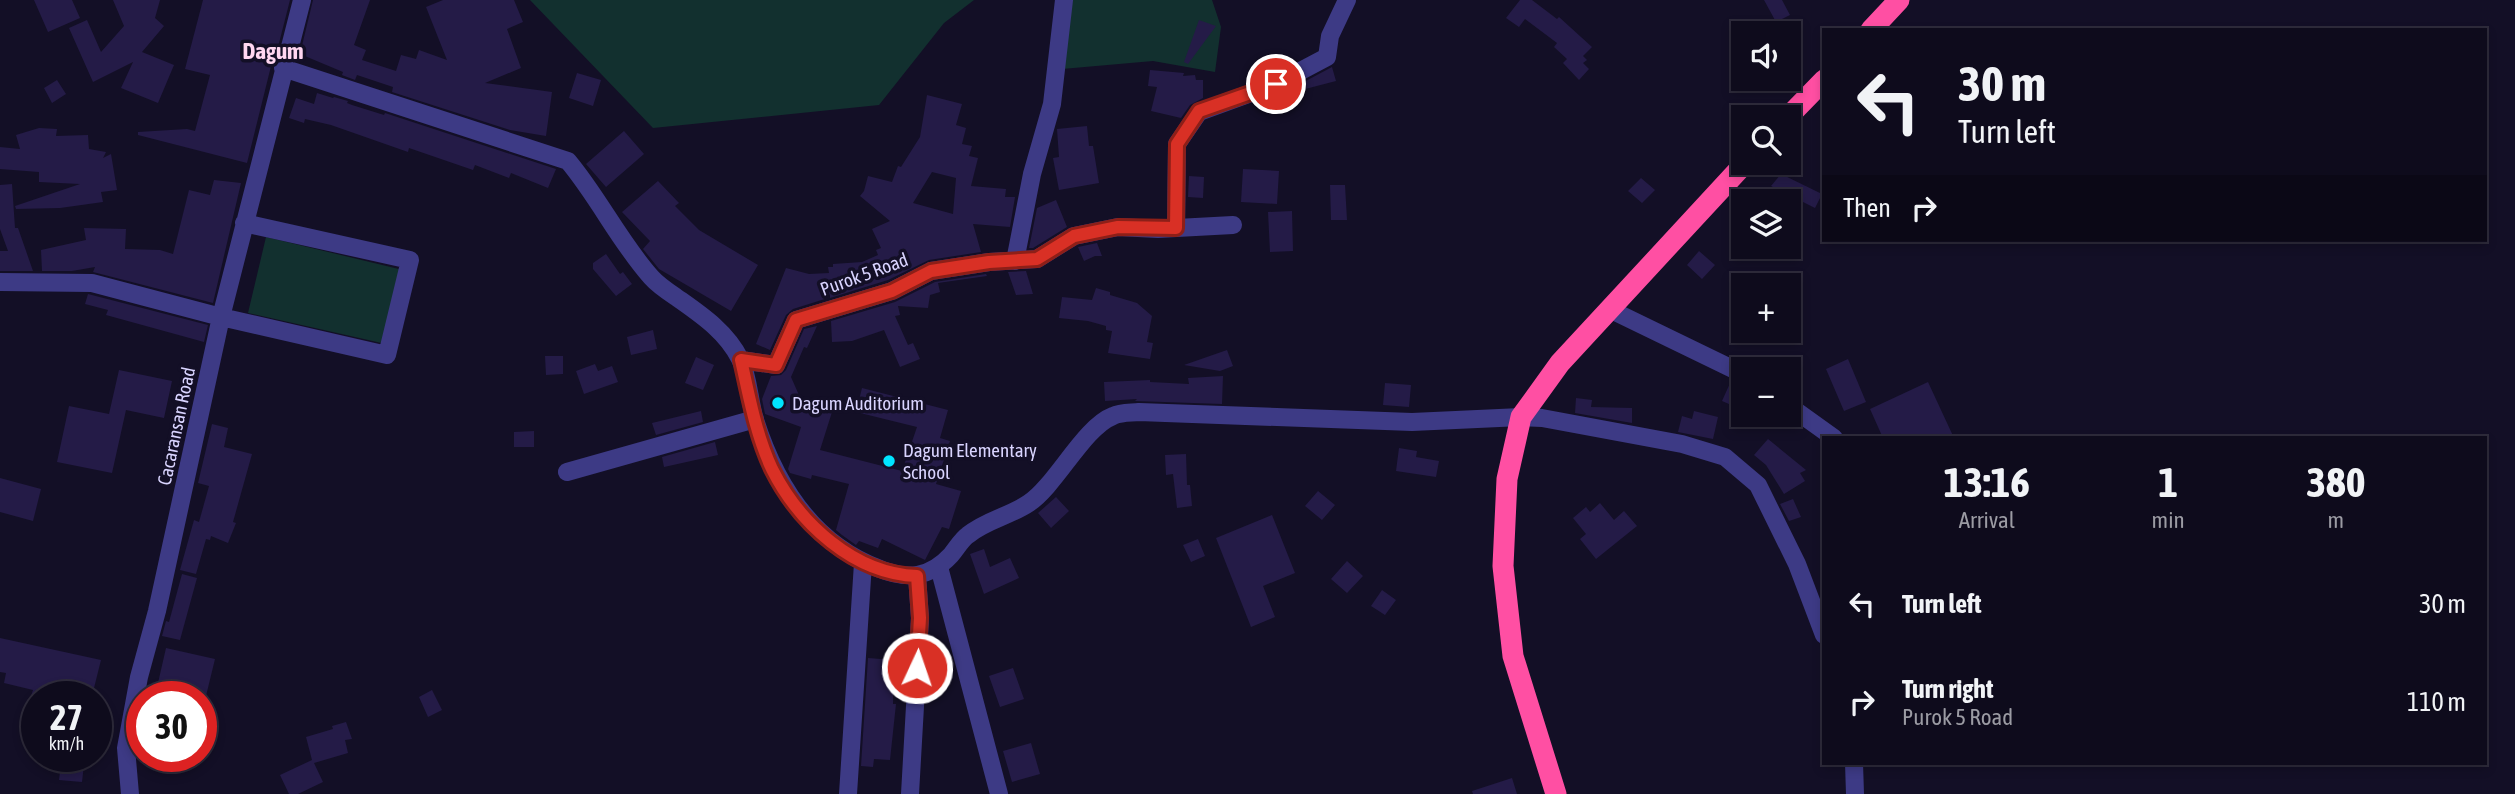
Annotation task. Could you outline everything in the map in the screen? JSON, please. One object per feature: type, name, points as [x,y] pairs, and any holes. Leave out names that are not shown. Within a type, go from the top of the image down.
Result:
[{"type":"highway","points":[[1873,28],[1899,0]]},
{"type":"highway","points":[[1800,105],[1822,82]]},
{"type":"highway","points":[[1556,794],[1513,656],[1503,566],[1507,479],[1521,417],[1560,363],[1734,175]]},
{"type":"street","name":"Cacaransan Road","points":[[130,794],[126,748],[139,677],[158,611],[221,317],[302,0]]},
{"type":"street","points":[[1015,261],[1032,174],[1052,104],[1064,0]]},
{"type":"street","points":[[1176,228],[1177,144],[1199,111],[1276,84],[1327,57],[1330,36],[1347,0]]},
{"type":"street","points":[[283,68],[568,161],[587,184],[624,245],[653,280],[719,329],[741,360],[755,419],[772,468],[796,506],[822,535],[863,563],[896,576],[917,576],[939,567],[967,536],[1030,502],[1094,431],[1106,419],[1117,414],[1139,412],[1412,422],[1542,418],[1682,444],[1725,457],[1758,485],[1797,564],[1822,630]]},
{"type":"street","points":[[0,282],[92,283],[221,317],[387,355],[410,260],[244,223]]},
{"type":"street","name":"Purok 5 Road","points":[[741,360],[776,365],[796,320],[892,291],[931,271],[1037,259],[1074,236],[1118,227],[1233,225]]},
{"type":"street","points":[[1609,309],[1731,368]]},
{"type":"street","points":[[1801,414],[1831,436]]},
{"type":"street","points":[[566,472],[755,419]]},
{"type":"street","points":[[848,794],[863,563]]},
{"type":"street","points":[[939,567],[999,794]]},
{"type":"street","points":[[910,794],[920,618],[917,576]]},
{"type":"street","points":[[1854,765],[1855,794]]},
{"type":"green space","points":[[530,0],[974,0],[944,23],[879,105],[653,128]]},
{"type":"green space","points":[[1070,0],[1212,0],[1221,27],[1215,72],[1153,61],[1062,69]]},
{"type":"green space","points":[[266,237],[403,270],[386,344],[248,313]]},
{"type":"building","points":[[34,0],[72,0],[80,18],[48,32]]},
{"type":"building","points":[[113,0],[160,0],[155,18],[164,26],[142,52],[174,65],[158,103],[121,88],[133,62],[93,82],[69,28],[87,20],[101,52],[124,26]]},
{"type":"building","points":[[203,0],[290,0],[247,163],[138,135],[138,132],[187,129],[195,131],[210,75],[185,69]]},
{"type":"building","points":[[313,0],[370,0],[354,45],[366,50],[362,60],[396,71],[401,55],[416,59],[419,50],[447,60],[426,7],[443,0],[514,0],[523,22],[507,29],[521,68],[485,83],[552,92],[546,136],[510,130],[392,92],[393,87],[357,75],[355,80],[342,75],[343,72],[300,54]]},
{"type":"building","points":[[1520,0],[1532,0],[1557,19],[1559,17],[1592,47],[1583,56],[1587,60],[1583,63],[1589,69],[1579,80],[1563,63],[1567,59],[1554,47],[1557,43],[1525,19],[1519,27],[1506,18]]},
{"type":"building","points":[[1764,0],[1782,0],[1790,15],[1775,21]]},
{"type":"building","points":[[1199,20],[1216,26],[1188,64],[1184,62]]},
{"type":"building","points":[[1332,67],[1336,81],[1286,94],[1285,92]]},
{"type":"building","points":[[1150,70],[1184,73],[1183,76],[1195,75],[1196,80],[1203,80],[1203,98],[1190,105],[1181,118],[1151,111],[1157,87],[1148,86]]},
{"type":"building","points":[[577,73],[601,80],[593,106],[569,98]]},
{"type":"building","points":[[57,80],[66,94],[52,103],[44,88]]},
{"type":"building","points":[[317,93],[556,169],[548,188],[511,173],[509,178],[475,165],[473,170],[409,148],[408,152],[331,125],[305,119],[304,123],[289,118],[296,98],[314,104]]},
{"type":"building","points":[[927,95],[962,104],[956,125],[966,128],[962,144],[972,146],[969,156],[978,158],[971,186],[1006,189],[1005,197],[1015,197],[1010,227],[973,224],[981,252],[929,260],[888,280],[830,298],[830,294],[828,298],[793,309],[786,315],[770,350],[756,344],[786,268],[809,274],[829,273],[828,267],[833,267],[833,264],[862,262],[878,255],[876,250],[881,248],[872,229],[890,221],[860,196],[868,176],[892,182],[898,166],[901,167],[920,137]],"holes":[[[932,172],[956,178],[953,214],[913,203]]]},
{"type":"building","points":[[1087,126],[1089,146],[1093,146],[1099,183],[1059,190],[1053,158],[1059,157],[1057,129]]},
{"type":"building","points":[[39,128],[57,129],[56,136],[88,135],[89,149],[106,152],[103,158],[111,154],[117,190],[101,192],[103,202],[60,208],[16,209],[15,206],[80,184],[39,182],[39,172],[0,169],[0,147],[20,149],[16,135]]},
{"type":"building","points":[[624,131],[644,154],[606,187],[586,164]]},
{"type":"building","points":[[1243,169],[1279,171],[1277,204],[1241,202]]},
{"type":"building","points":[[1783,175],[1822,194],[1815,208],[1801,201],[1801,189],[1777,189],[1771,186]]},
{"type":"building","points":[[1189,176],[1204,177],[1203,198],[1188,197]]},
{"type":"building","points":[[1641,178],[1655,190],[1642,203],[1628,191]]},
{"type":"building","points":[[214,180],[241,183],[213,303],[93,272],[95,267],[72,271],[42,271],[41,250],[86,240],[84,228],[126,229],[125,249],[160,250],[173,254],[189,190],[210,195]]},
{"type":"building","points":[[658,181],[679,203],[675,206],[699,230],[758,265],[731,311],[659,269],[643,249],[650,241],[622,212]]},
{"type":"building","points":[[12,184],[15,228],[18,228],[33,271],[0,271],[0,251],[8,251],[0,229],[0,185]]},
{"type":"building","points":[[1330,185],[1345,185],[1347,220],[1331,220]]},
{"type":"building","points":[[1056,200],[1067,227],[1029,248],[1037,208]]},
{"type":"building","points":[[1292,211],[1293,251],[1270,252],[1268,212]]},
{"type":"building","points":[[1097,243],[1102,256],[1084,261],[1078,247]]},
{"type":"building","points":[[1699,251],[1715,265],[1702,279],[1687,265]]},
{"type":"building","points":[[606,254],[620,274],[623,272],[632,284],[616,296],[593,269],[593,263]]},
{"type":"building","points":[[1026,271],[1033,294],[1016,295],[1008,272]]},
{"type":"building","points":[[986,274],[987,276],[938,283],[940,292],[930,295],[928,308],[898,306],[900,315],[895,316],[908,345],[913,343],[920,359],[900,367],[884,330],[852,341],[832,342],[831,321],[895,302],[935,282]]},
{"type":"building","points":[[1096,288],[1137,303],[1152,316],[1147,342],[1153,343],[1150,359],[1108,353],[1112,331],[1106,330],[1106,326],[1059,318],[1062,297],[1092,300]]},
{"type":"building","points":[[88,294],[208,325],[204,342],[106,315],[108,310],[85,304]]},
{"type":"building","points":[[817,326],[791,377],[802,402],[832,412],[820,450],[902,471],[917,427],[856,412],[862,388],[948,410],[940,438],[950,441],[936,484],[961,491],[949,529],[942,527],[925,560],[882,539],[878,548],[859,541],[856,545],[836,530],[849,484],[812,475],[811,479],[790,473],[788,469],[801,427],[765,414],[762,399],[771,376],[781,375],[786,370],[804,329]]},
{"type":"building","points":[[653,330],[657,349],[631,355],[627,337]]},
{"type":"building","points":[[1227,350],[1233,366],[1220,371],[1184,365]]},
{"type":"building","points":[[545,356],[563,356],[563,374],[546,375]]},
{"type":"building","points":[[696,357],[714,365],[703,390],[685,383]]},
{"type":"building","points":[[1848,359],[1866,402],[1844,411],[1826,369]]},
{"type":"building","points":[[595,364],[598,371],[612,366],[618,382],[584,394],[576,371]]},
{"type":"building","points":[[119,370],[172,381],[164,418],[126,410],[112,473],[57,462],[69,406],[109,414]]},
{"type":"building","points":[[1223,376],[1222,404],[1135,401],[1137,399],[1105,401],[1104,382],[1150,380],[1189,384],[1188,378]]},
{"type":"building","points":[[1731,381],[1731,405],[1722,401]]},
{"type":"building","points":[[1928,382],[1953,436],[1882,436],[1870,409]]},
{"type":"building","points":[[1385,383],[1411,385],[1409,407],[1383,405]]},
{"type":"building","points":[[1576,398],[1592,400],[1591,407],[1632,408],[1632,423],[1575,413]]},
{"type":"building","points":[[701,411],[703,422],[656,435],[652,423]]},
{"type":"building","points":[[1694,411],[1718,417],[1713,439],[1678,432],[1682,416],[1692,419]]},
{"type":"building","points":[[212,424],[228,428],[224,447],[252,454],[233,522],[236,523],[228,543],[211,536],[210,540],[206,539],[196,574],[180,570],[194,520],[199,522],[209,486],[198,483]]},
{"type":"building","points":[[534,431],[534,447],[514,447],[514,432]]},
{"type":"building","points":[[1768,439],[1806,470],[1800,473],[1805,481],[1784,494],[1766,465],[1754,455]]},
{"type":"building","points":[[715,442],[718,455],[664,467],[662,457]]},
{"type":"building","points":[[1399,448],[1417,451],[1416,457],[1439,461],[1436,477],[1396,471]]},
{"type":"building","points":[[1186,454],[1187,485],[1190,485],[1192,506],[1177,508],[1173,474],[1166,475],[1165,455]]},
{"type":"building","points":[[0,478],[41,489],[33,521],[0,512]]},
{"type":"building","points":[[1318,491],[1335,505],[1322,520],[1305,506]]},
{"type":"building","points":[[1056,497],[1069,511],[1051,528],[1038,513]]},
{"type":"building","points":[[1793,499],[1801,517],[1789,521],[1780,504]]},
{"type":"building","points":[[1600,503],[1614,520],[1624,511],[1637,526],[1596,559],[1580,539],[1586,534],[1573,518],[1586,507],[1590,512]]},
{"type":"building","points":[[1272,515],[1295,573],[1263,586],[1275,617],[1251,627],[1216,538]]},
{"type":"building","points":[[1198,539],[1205,556],[1191,562],[1183,545]]},
{"type":"building","points":[[984,549],[990,567],[1010,558],[1019,578],[984,594],[970,554]]},
{"type":"building","points":[[1347,561],[1363,576],[1347,593],[1331,579]]},
{"type":"building","points":[[182,574],[197,578],[180,640],[162,636],[166,621],[169,622]]},
{"type":"building","points":[[1382,590],[1396,600],[1385,615],[1371,606]]},
{"type":"building","points":[[0,638],[101,660],[96,681],[21,681],[21,687],[4,683],[6,673],[0,672]]},
{"type":"building","points":[[166,648],[215,659],[210,681],[158,681]]},
{"type":"building","points":[[868,658],[894,660],[893,704],[896,704],[890,760],[874,759],[873,767],[861,766]]},
{"type":"building","points":[[1013,668],[1024,699],[1000,707],[989,676]]},
{"type":"building","points":[[432,690],[442,710],[428,717],[419,697]]},
{"type":"building","points":[[346,722],[352,739],[345,740],[348,753],[314,763],[323,782],[298,794],[289,794],[280,775],[312,760],[306,737]]},
{"type":"building","points":[[1031,743],[1040,774],[1012,782],[1003,751]]},
{"type":"building","points":[[60,772],[83,772],[82,782],[59,780]]},
{"type":"building","points":[[1512,778],[1517,794],[1473,794],[1472,791]]},
{"type":"place","name":"Dagum Auditorium","points":[[778,403]]},
{"type":"place","name":"Dagum Elementary School","points":[[889,461]]},
{"type":"district","name":"Dagum","points":[[273,51]]},
{"type":"route","points":[[917,668],[920,618],[917,576],[896,576],[863,563],[822,535],[796,506],[772,468],[755,419],[741,360],[776,365],[796,320],[892,291],[931,271],[989,262],[1037,259],[1074,236],[1118,227],[1176,228],[1177,144],[1199,111],[1276,84]]}]
